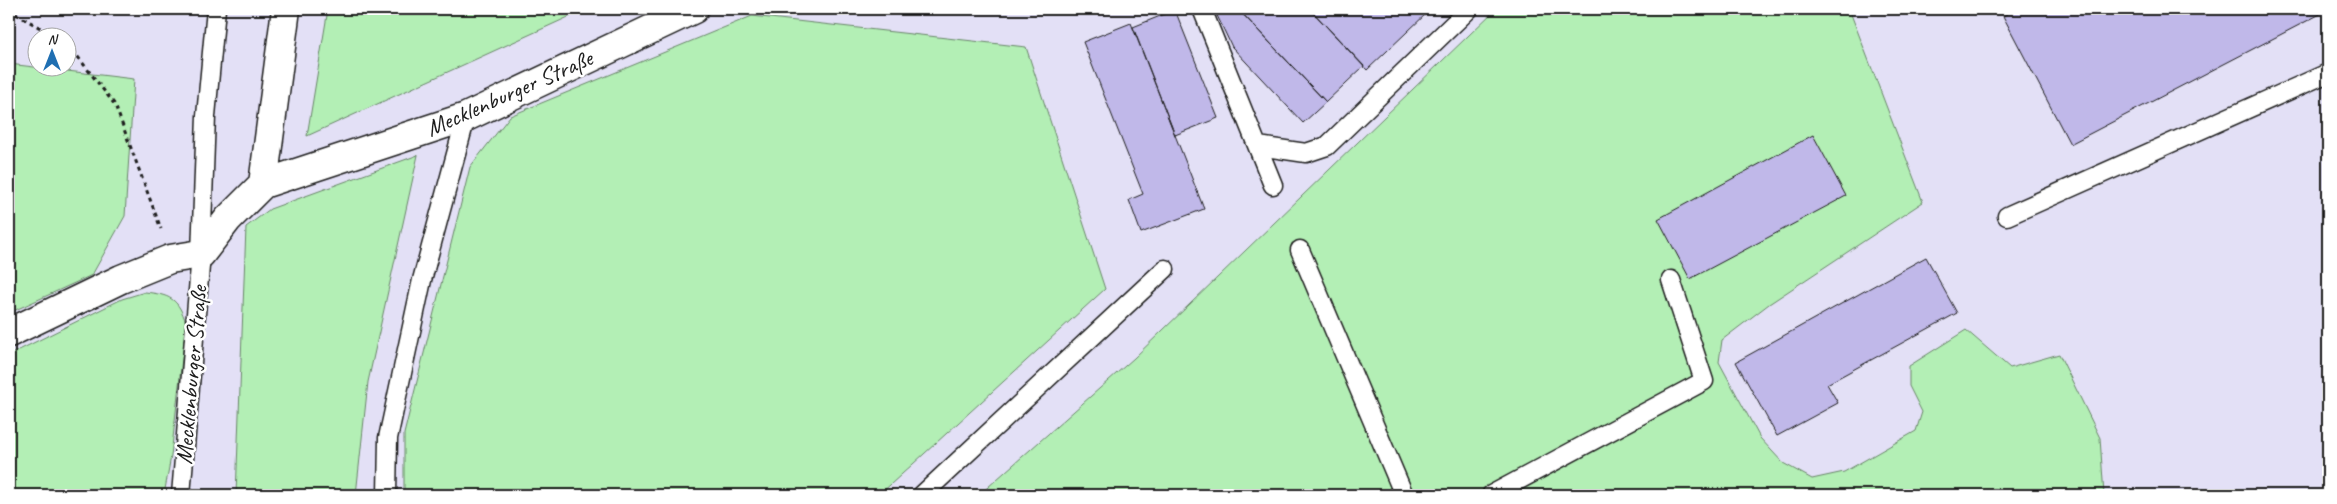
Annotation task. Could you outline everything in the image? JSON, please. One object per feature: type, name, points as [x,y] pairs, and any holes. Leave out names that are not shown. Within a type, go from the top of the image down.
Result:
[{"type":"street","points":[[263,184],[286,9]]},
{"type":"street","name":"Mecklenburger Straße","points":[[9,333],[121,279],[170,258],[201,254],[228,219],[263,184],[466,117],[694,9]]},
{"type":"lane","points":[[201,254],[206,116],[216,9]]},
{"type":"lane","points":[[1202,9],[1273,185]]},
{"type":"lane","points":[[1258,146],[1306,153],[1328,146],[1469,9]]},
{"type":"lane","points":[[2007,216],[2328,73]]},
{"type":"lane","points":[[387,495],[388,438],[422,280],[466,117]]},
{"type":"lane","points":[[1300,250],[1404,495]]},
{"type":"lane","name":"Mecklenburger Straße","points":[[181,495],[201,254]]},
{"type":"lane","points":[[922,495],[1165,269]]},
{"type":"lane","points":[[1491,495],[1704,381],[1671,280]]},
{"type":"path","points":[[9,10],[40,28]]},
{"type":"path","points":[[78,57],[115,105],[158,220],[170,258]]},
{"type":"shaded area","points":[[9,9],[2328,9],[2328,495],[9,495]]},
{"type":"green space","points":[[328,9],[586,9],[307,136]]},
{"type":"green space","points":[[1496,9],[1849,9],[1923,202],[1769,304],[1722,340],[1719,362],[1760,438],[1783,463],[1812,479],[1844,472],[1916,431],[1922,412],[1909,386],[1909,366],[1966,330],[2010,368],[2059,354],[2100,438],[2104,495],[979,495],[1134,358]]},
{"type":"green space","points":[[752,16],[1026,47],[1105,289],[879,495],[404,495],[404,434],[470,167],[510,116]]},
{"type":"green space","points":[[9,64],[28,66],[28,78],[78,78],[78,72],[134,79],[125,216],[92,275],[9,313]]},
{"type":"green space","points":[[418,155],[368,382],[356,495],[236,495],[246,227],[270,209]]},
{"type":"green space","points":[[145,292],[172,299],[180,308],[186,323],[171,456],[164,495],[9,495],[9,355],[122,299]]},
{"type":"building","points":[[1214,9],[1238,9],[1326,102],[1303,123],[1232,47]]},
{"type":"building","points":[[1238,9],[1310,9],[1364,66],[1326,102]]},
{"type":"building","points":[[1310,9],[1423,9],[1427,13],[1367,70]]},
{"type":"building","points":[[2017,9],[2328,10],[2070,144],[2003,16]]},
{"type":"building","points":[[1175,10],[1218,118],[1175,135],[1133,27]]},
{"type":"building","points":[[1131,23],[1204,209],[1141,233],[1129,200],[1143,194],[1083,42]]},
{"type":"building","points":[[1813,135],[1846,196],[1690,279],[1658,219]]},
{"type":"building","points":[[1926,257],[1957,313],[1827,384],[1838,403],[1777,436],[1736,362]]}]
